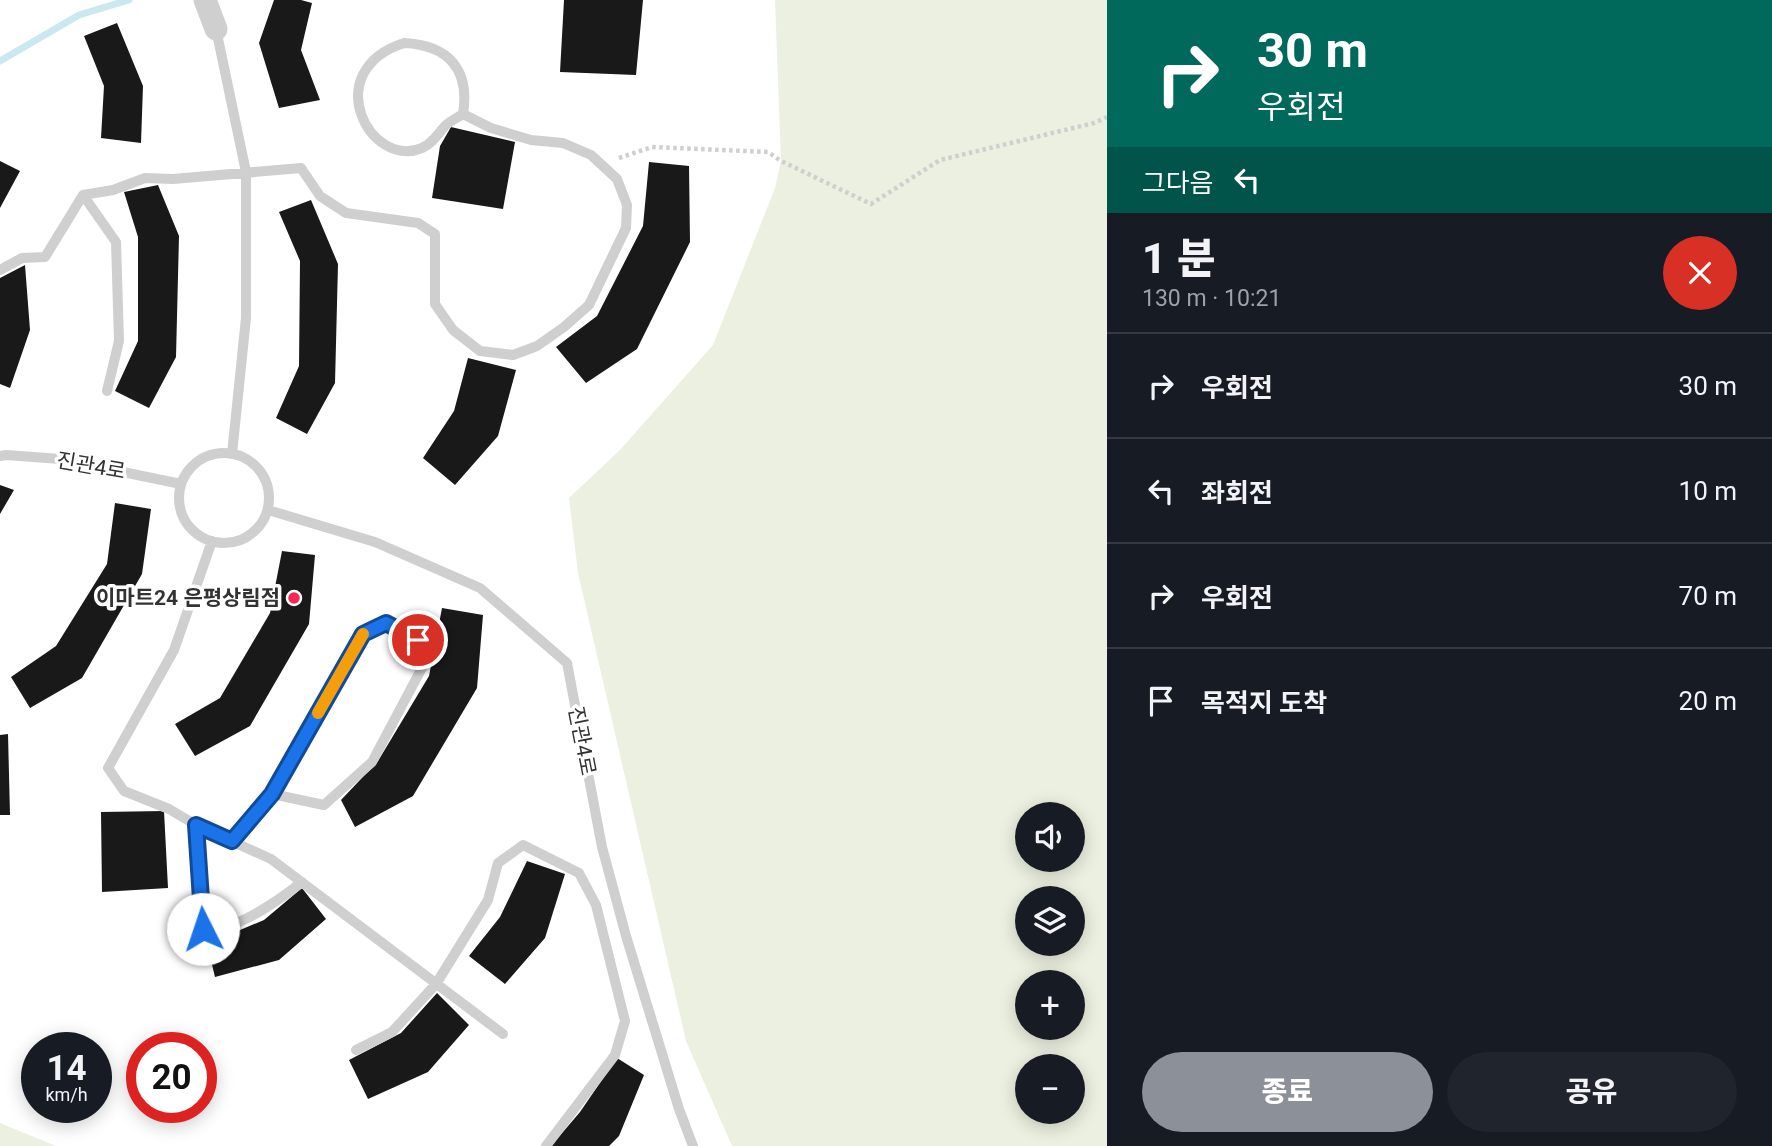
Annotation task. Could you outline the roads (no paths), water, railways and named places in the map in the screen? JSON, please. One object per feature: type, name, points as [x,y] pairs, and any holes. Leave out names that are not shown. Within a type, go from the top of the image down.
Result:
[{"type":"street","points":[[205,0],[216,29]]},
{"type":"lane","points":[[216,29],[246,172],[246,318],[232,454]]},
{"type":"lane","points":[[404,43],[431,47],[454,62],[463,78],[466,96],[463,114],[447,124],[425,148],[410,152],[393,148],[378,139],[366,127],[358,94],[362,76],[372,60],[387,49],[404,43]]},
{"type":"lane","points":[[0,270],[22,258],[45,257],[83,195],[113,190],[145,178],[173,179],[301,168],[320,196],[346,213],[418,223],[435,234],[435,304],[453,330],[480,351],[513,355],[537,346],[589,305],[626,228],[627,205],[617,179],[591,155],[563,143],[531,140],[491,128],[463,114]]},
{"type":"lane","points":[[83,195],[116,242],[119,341],[107,391]]},
{"type":"lane","points":[[214,454],[232,454],[251,462],[265,479],[270,494],[268,510],[253,533],[226,543],[212,541],[199,536],[188,525],[179,498],[181,484],[189,470],[200,460],[214,454]]},
{"type":"lane","name":"진관4로","points":[[0,456],[60,459],[181,484]]},
{"type":"lane","name":"진관4로","points":[[268,510],[375,542],[480,588],[567,663],[602,847],[662,1056],[693,1146]]},
{"type":"lane","points":[[212,541],[174,650],[108,768],[124,791],[169,808],[196,825],[271,859],[503,1034]]},
{"type":"lane","points":[[232,841],[272,794],[363,634],[386,623],[418,640],[424,664],[372,762],[324,805],[272,794]]},
{"type":"lane","points":[[196,825],[203,929],[216,931],[278,901],[302,882]]},
{"type":"lane","points":[[356,1050],[391,1032],[436,984],[488,900],[498,863],[523,845],[579,873],[596,905],[625,1021],[615,1055],[545,1146]]},
{"type":"waterway","points":[[0,61],[79,15],[129,0]]},
{"type":"place","name":"이마트24 은평상림점","points":[[294,598]]}]
